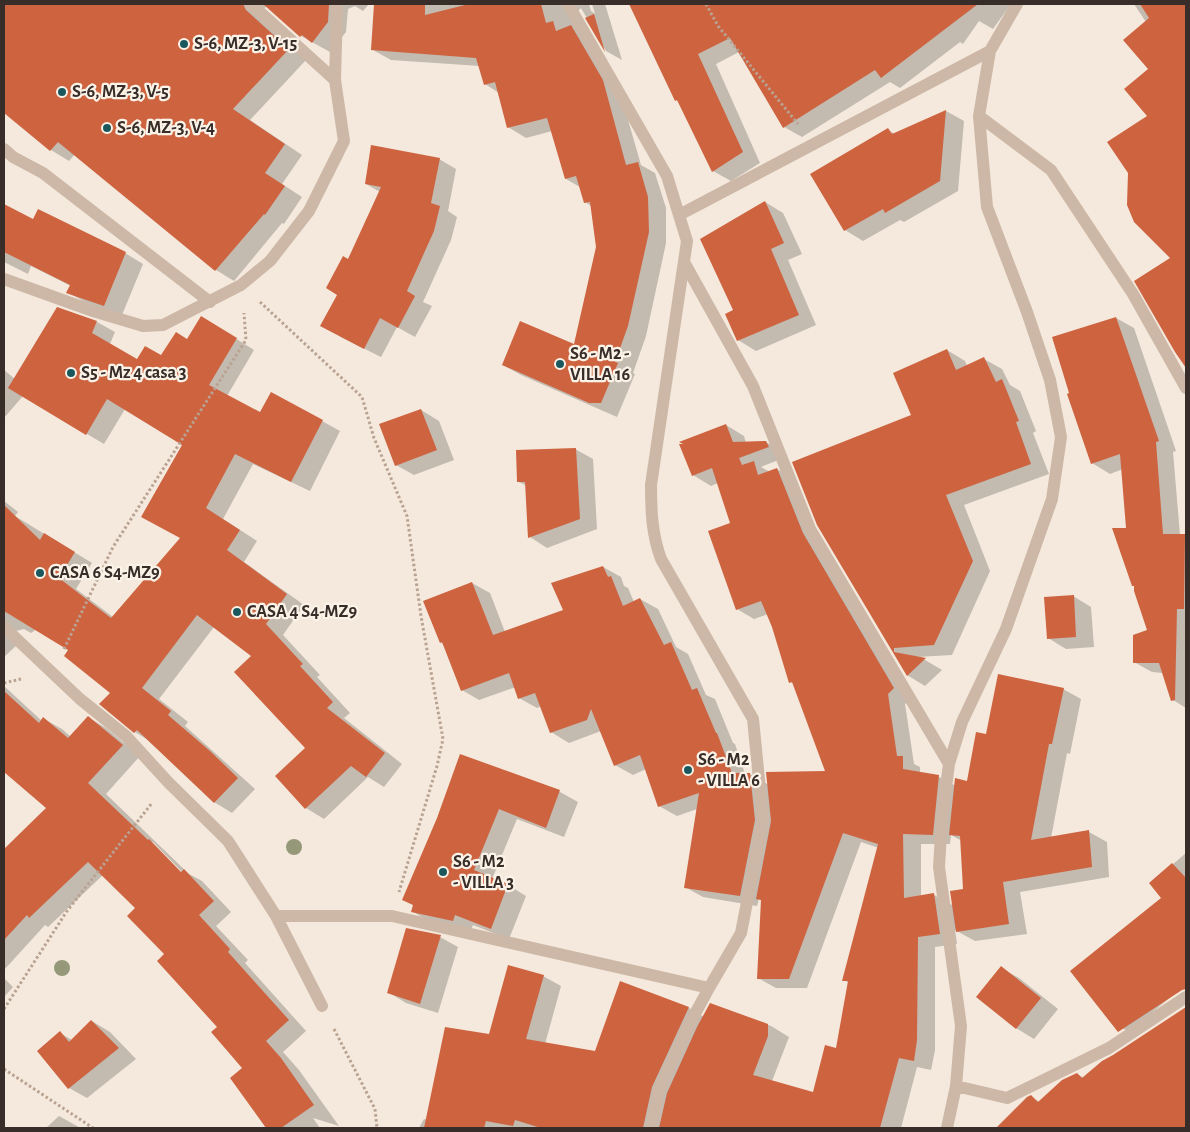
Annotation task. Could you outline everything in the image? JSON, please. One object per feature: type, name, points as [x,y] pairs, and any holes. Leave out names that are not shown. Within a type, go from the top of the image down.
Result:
[{"type":"street","points":[[251,4],[334,80]]},
{"type":"street","points":[[4,279],[92,311],[143,326],[163,325],[242,285],[270,261],[309,211],[344,141],[334,80],[337,4]]},
{"type":"street","points":[[568,4],[668,176],[687,240],[651,485],[654,542],[661,559],[752,719],[763,820],[741,933],[690,1023],[659,1090],[651,1128]]},
{"type":"street","points":[[947,1128],[956,1086],[961,1026],[939,867],[942,818],[949,764],[962,722],[1006,629],[1052,498],[1061,437],[1050,380],[1027,312],[987,207],[979,116],[990,51],[1017,4]]},
{"type":"street","points":[[680,215],[990,51]]},
{"type":"street","points":[[979,116],[1051,170],[1133,294],[1186,388]]},
{"type":"street","points":[[4,149],[13,157],[43,173],[210,302]]},
{"type":"street","points":[[684,262],[753,386],[810,529],[949,764]]},
{"type":"street","points":[[4,627],[80,699],[126,736],[168,782],[228,841],[276,916],[322,1006]]},
{"type":"street","points":[[276,916],[392,916],[709,988]]},
{"type":"street","points":[[956,1086],[1007,1098],[1109,1048],[1186,997]]},
{"type":"path","points":[[706,4],[718,26],[814,144]]},
{"type":"path","points":[[52,672],[113,547],[246,340],[242,285]]},
{"type":"path","points":[[242,285],[362,397],[374,438],[406,516],[421,616],[443,739],[437,766],[392,916]]},
{"type":"path","points":[[4,1009],[67,911],[168,782]]},
{"type":"path","points":[[322,1006],[375,1109],[377,1128]]},
{"type":"path","points":[[4,1069],[93,1128]]},
{"type":"building","points":[[4,4],[243,4],[246,10],[289,49],[233,109],[285,144],[265,173],[285,186],[265,215],[215,271],[58,142],[50,151],[4,113]]},
{"type":"building","points":[[263,4],[329,4],[328,22],[312,43],[302,35],[300,37]]},
{"type":"building","points":[[374,4],[425,4],[425,15],[469,4],[541,4],[546,23],[553,21],[556,31],[571,25],[603,80],[626,165],[638,162],[648,197],[649,232],[628,326],[615,362],[618,363],[601,403],[589,403],[502,365],[520,321],[574,344],[596,247],[590,202],[584,203],[576,176],[565,179],[547,118],[507,128],[495,82],[484,85],[476,58],[371,50]]},
{"type":"building","points":[[629,4],[978,4],[881,78],[875,70],[783,128],[730,38],[698,54],[743,152],[712,172],[677,100],[675,101]]},
{"type":"building","points":[[1140,4],[1186,4],[1186,368],[1134,281],[1170,258],[1134,222],[1127,205],[1128,173],[1107,142],[1147,116],[1124,89],[1148,69],[1123,40],[1149,18]]},
{"type":"building","points":[[594,14],[605,52],[585,18]]},
{"type":"building","points":[[946,110],[940,181],[885,213],[883,209],[844,231],[810,174],[888,128],[892,134]]},
{"type":"building","points":[[371,145],[440,158],[431,203],[440,206],[434,231],[407,291],[415,296],[398,328],[380,318],[364,349],[320,326],[337,295],[326,288],[343,256],[348,259],[381,187],[365,184]]},
{"type":"building","points":[[765,201],[784,243],[771,249],[799,315],[737,341],[725,314],[733,310],[700,239]]},
{"type":"building","points":[[4,204],[33,219],[38,209],[126,252],[104,306],[66,293],[70,285],[4,252]]},
{"type":"building","points":[[57,307],[97,321],[92,333],[137,359],[145,346],[161,355],[176,332],[187,339],[201,316],[237,338],[209,385],[260,412],[271,392],[323,420],[291,482],[235,454],[206,508],[240,530],[227,550],[287,594],[266,624],[303,664],[300,666],[333,702],[327,708],[385,753],[366,777],[351,766],[305,809],[275,776],[305,748],[234,672],[251,656],[197,615],[142,688],[171,711],[168,715],[238,778],[214,803],[137,730],[134,733],[99,704],[110,693],[64,656],[68,650],[4,611],[4,505],[40,540],[44,533],[75,552],[59,578],[111,618],[180,538],[141,517],[182,445],[107,399],[86,435],[8,388]]},
{"type":"building","points":[[1116,317],[1159,441],[1156,442],[1163,534],[1185,534],[1184,609],[1177,609],[1175,700],[1171,701],[1159,663],[1133,663],[1133,635],[1147,630],[1134,586],[1132,586],[1112,528],[1126,528],[1120,454],[1091,464],[1067,394],[1069,393],[1052,337]]},
{"type":"building","points":[[947,349],[956,370],[984,357],[996,382],[1002,379],[1019,421],[1016,422],[1031,464],[946,495],[973,561],[934,645],[894,648],[894,652],[926,658],[907,676],[817,525],[792,462],[911,415],[893,373]]},
{"type":"building","points":[[421,409],[437,450],[395,466],[379,424]]},
{"type":"building","points":[[726,424],[733,442],[766,441],[769,447],[739,458],[742,465],[754,461],[758,475],[777,468],[803,533],[894,688],[888,694],[897,756],[903,756],[903,769],[939,775],[933,835],[903,834],[904,898],[934,893],[940,934],[918,937],[917,1040],[914,1061],[899,1058],[880,1128],[659,1128],[667,1093],[710,1003],[768,1024],[768,1036],[753,1075],[813,1092],[825,1045],[836,1048],[848,981],[842,981],[878,844],[843,833],[789,979],[757,979],[761,900],[756,899],[771,821],[766,772],[825,771],[792,682],[789,683],[772,627],[761,601],[736,610],[708,531],[730,523],[712,468],[692,476],[679,444],[683,444],[679,442]]},
{"type":"building","points":[[576,448],[580,519],[528,538],[525,482],[517,482],[516,450]]},
{"type":"building","points":[[603,566],[608,577],[611,576],[623,606],[640,598],[664,645],[671,642],[692,690],[697,688],[732,773],[750,773],[755,820],[740,896],[684,888],[699,793],[658,807],[640,755],[614,766],[591,709],[587,720],[550,733],[535,693],[518,699],[509,673],[461,691],[442,642],[440,643],[423,601],[472,582],[493,635],[563,610],[551,583]]},
{"type":"building","points":[[1074,595],[1076,637],[1047,639],[1044,597]]},
{"type":"building","points":[[998,674],[1064,688],[1052,744],[1049,744],[1031,840],[1089,830],[1092,867],[1003,882],[1009,924],[956,932],[950,891],[963,889],[960,836],[949,835],[955,778],[967,781],[976,732],[986,734]]},
{"type":"building","points":[[4,691],[39,723],[43,717],[68,738],[88,716],[123,745],[88,783],[149,839],[181,872],[184,869],[214,901],[199,915],[230,949],[228,952],[289,1020],[266,1041],[281,1058],[314,1105],[281,1128],[266,1128],[230,1078],[242,1068],[211,1032],[217,1027],[157,961],[164,954],[127,916],[135,908],[88,862],[29,918],[27,915],[4,940],[4,849],[46,808],[4,772]]},
{"type":"building","points":[[460,754],[560,790],[546,828],[499,809],[474,870],[508,884],[491,929],[455,915],[453,921],[411,912],[413,905],[402,900],[437,818]]},
{"type":"building","points":[[1172,863],[1186,878],[1186,989],[1118,1032],[1070,971],[1161,898],[1149,883]]},
{"type":"building","points":[[406,928],[441,935],[420,1004],[387,993]]},
{"type":"building","points":[[508,965],[544,975],[526,1039],[595,1051],[620,981],[689,1007],[652,1087],[643,1128],[541,1128],[515,1120],[513,1126],[486,1121],[484,1128],[424,1128],[445,1027],[489,1034]]},
{"type":"building","points":[[1001,966],[1041,998],[1016,1029],[976,997]]},
{"type":"building","points":[[1186,1007],[1186,1128],[996,1128],[1027,1097],[1031,1095],[1038,1102],[1062,1080],[1077,1073],[1082,1078],[1102,1061]]},
{"type":"building","points":[[91,1020],[119,1048],[68,1089],[37,1051],[60,1031],[69,1042]]},
{"type":"place","name":"S-6, MZ-3, V-15","points":[[184,44]]},
{"type":"place","name":"S-6, MZ-3, V-5","points":[[62,92]]},
{"type":"place","name":"S-6, MZ-3, V-4","points":[[107,128]]},
{"type":"place","name":"S6 - M2 - VILLA 16","points":[[560,364]]},
{"type":"place","name":"S5 - Mz 4 casa 3","points":[[71,373]]},
{"type":"place","name":"CASA 6 S4-MZ9","points":[[40,573]]},
{"type":"place","name":"CASA 4 S4-MZ9","points":[[237,612]]},
{"type":"place","name":"S6 - M2 - VILLA 6","points":[[688,770]]},
{"type":"place","name":"S6 - M2 - VILLA 3","points":[[443,872]]}]
